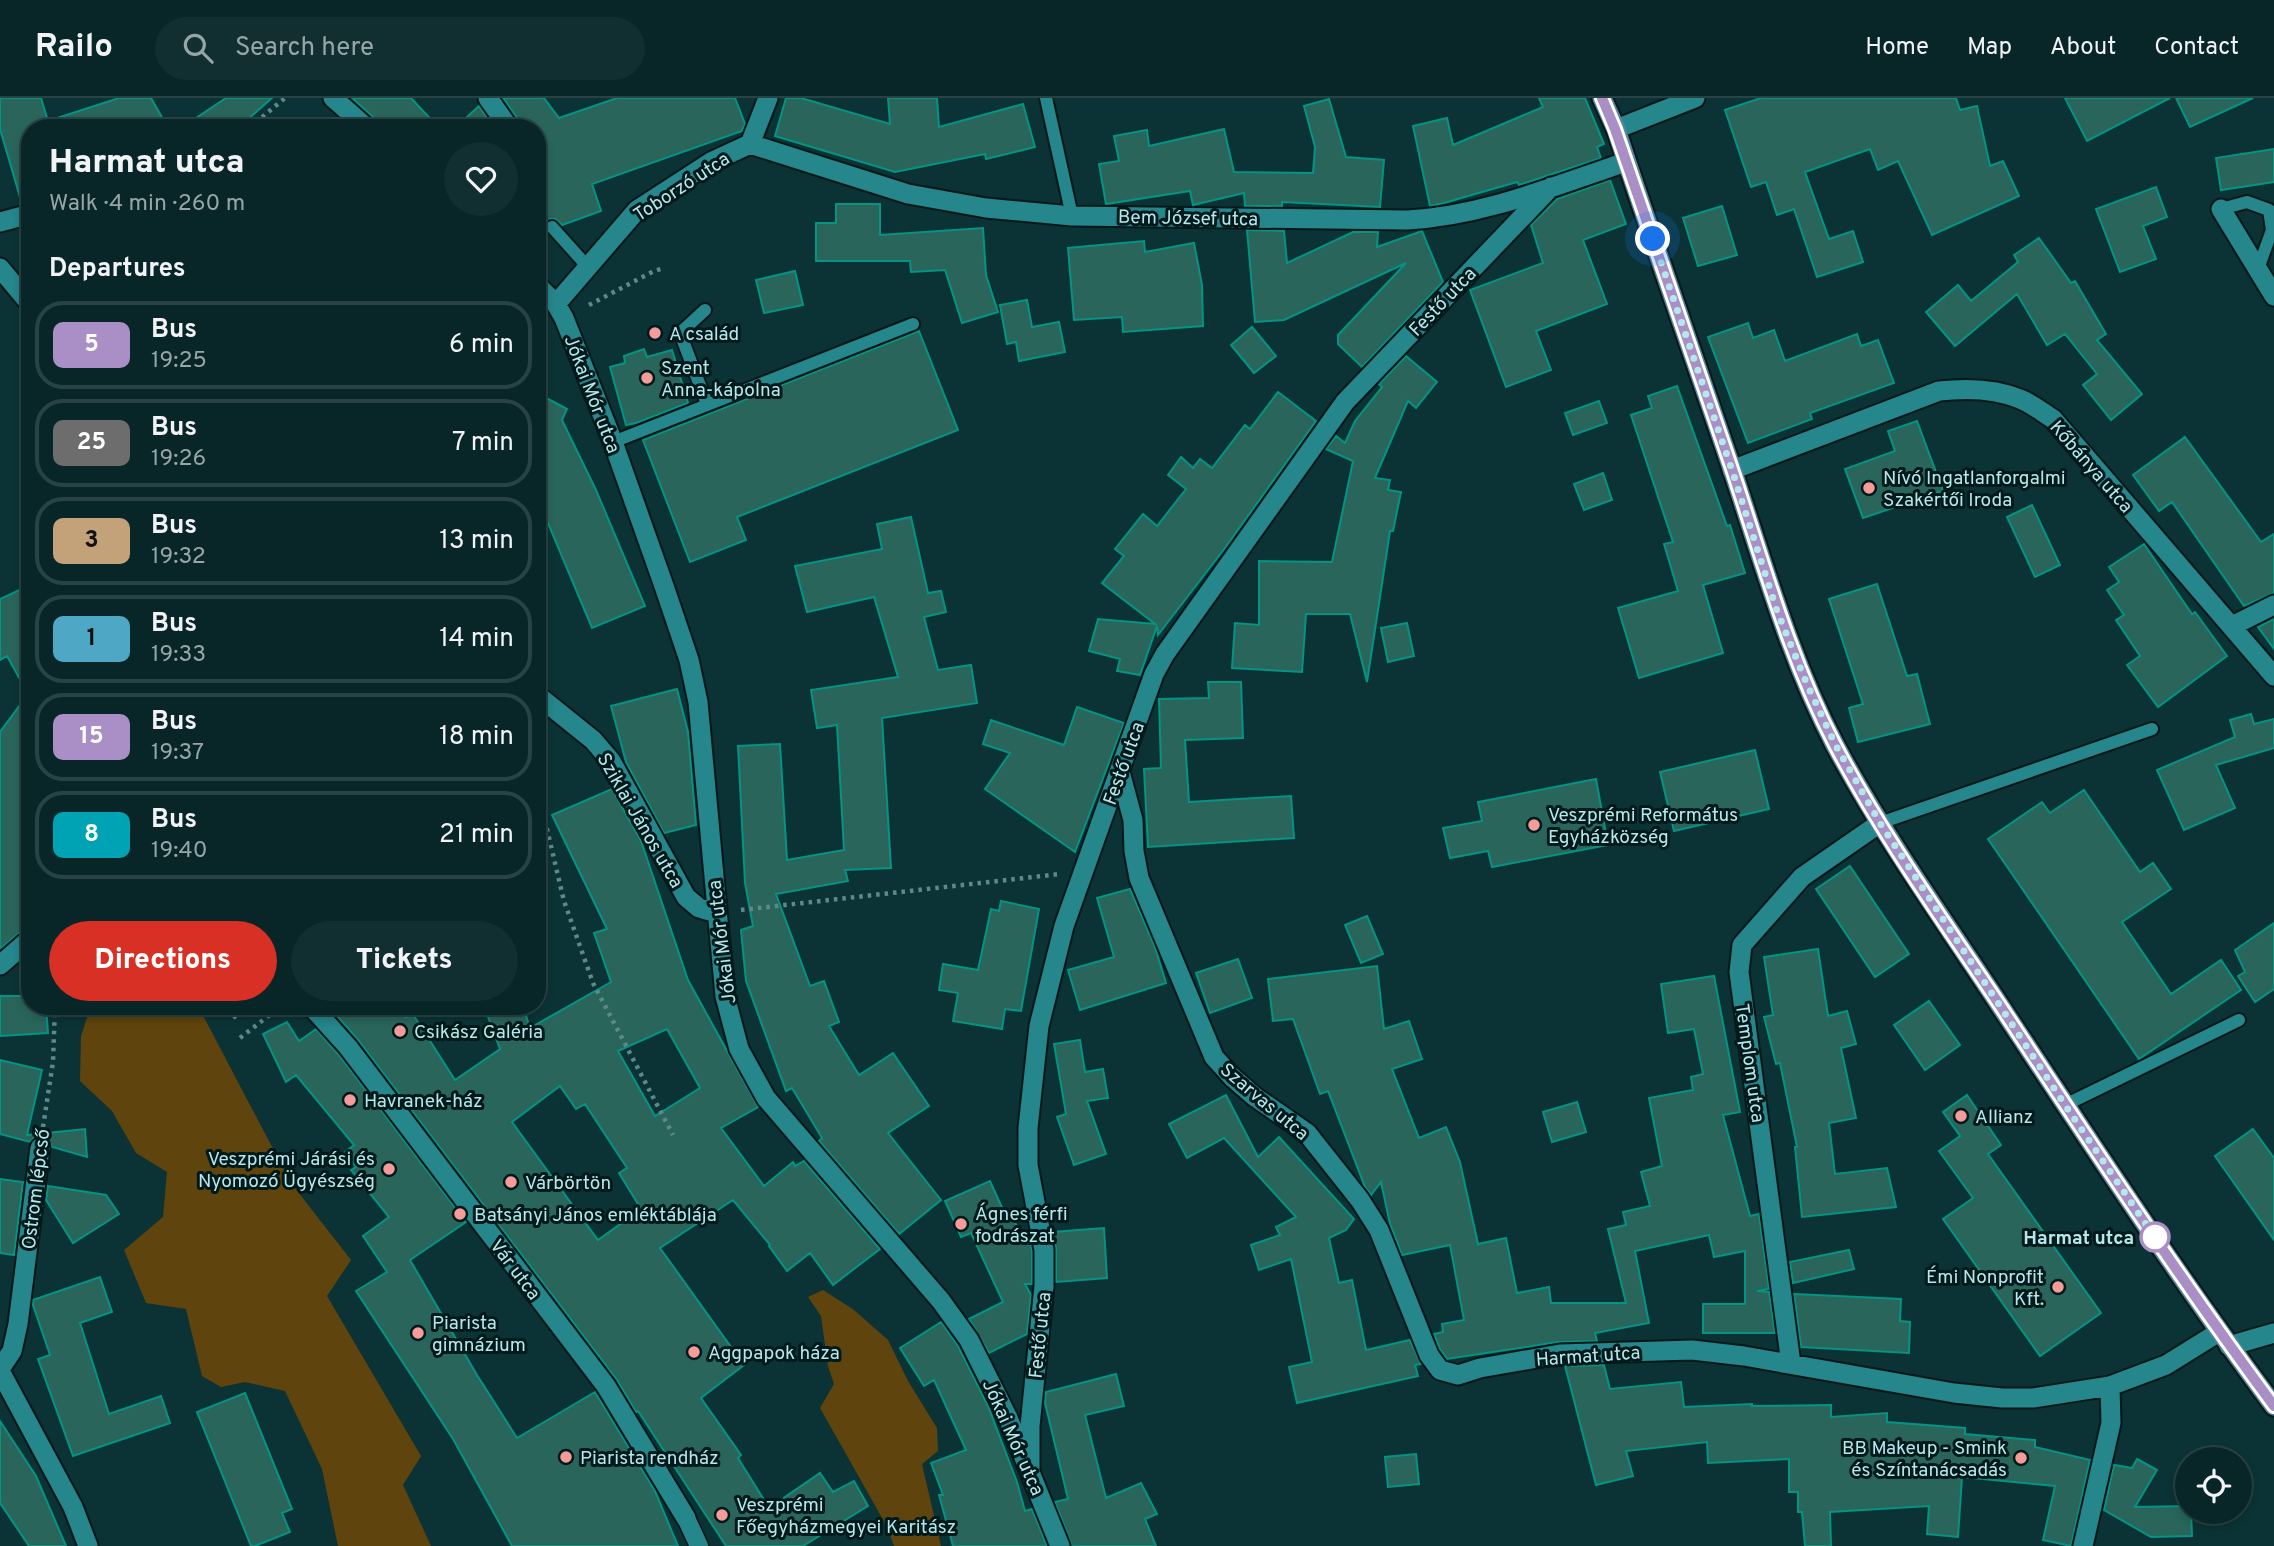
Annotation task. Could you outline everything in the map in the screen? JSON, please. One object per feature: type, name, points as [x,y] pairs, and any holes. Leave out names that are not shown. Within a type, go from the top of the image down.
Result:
[{"type":"main road","points":[[1602,98],[1732,470],[1777,611],[1835,744],[1880,823],[2065,1105],[2224,1339],[2274,1406]]},
{"type":"street","points":[[333,98],[357,119]]},
{"type":"street","points":[[488,98],[503,119]]},
{"type":"street","name":"Toborzó utca","points":[[560,311],[587,266],[637,210],[711,162],[750,144],[768,98]]},
{"type":"street","points":[[1615,129],[1695,98]]},
{"type":"street","name":"Bem József utca","points":[[750,144],[908,194],[986,208],[1072,216],[1422,219],[1475,211],[1626,162]]},
{"type":"street","name":"Festő utca","points":[[1030,1471],[1030,1426],[1044,1286],[1044,1250],[1028,1165],[1031,1096],[1039,1026],[1064,926],[1154,674],[1165,654],[1345,402],[1550,187]]},
{"type":"street","points":[[2221,209],[2274,296]]},
{"type":"street","points":[[0,222],[21,216]]},
{"type":"street","points":[[0,268],[21,293]]},
{"type":"street","points":[[546,295],[560,311]]},
{"type":"street","name":"Jókai Mór utca","points":[[560,311],[613,442],[689,660],[698,702],[725,996],[739,1049],[766,1098],[941,1301],[962,1330],[1008,1418],[1060,1546]]},
{"type":"street","name":"Kőbánya utca","points":[[1732,470],[1939,391],[1966,388],[2020,399],[2053,419],[2274,676]]},
{"type":"street","points":[[2232,626],[2274,605]]},
{"type":"street","name":"Sziklai János utca","points":[[546,702],[593,740],[611,761],[686,897],[699,908],[716,913]]},
{"type":"street","name":"Szarvas utca","points":[[1120,772],[1133,820],[1134,851],[1139,877],[1214,1057],[1255,1097],[1307,1133],[1360,1200],[1379,1230],[1429,1355],[1440,1370]]},
{"type":"street","name":"Templom utca","points":[[1791,1364],[1739,972],[1742,945],[1802,877],[1880,823]]},
{"type":"street","points":[[0,965],[21,947]]},
{"type":"street","name":"Vár utca","points":[[322,1015],[355,1043],[606,1386],[687,1518],[699,1546]]},
{"type":"street","name":"Ostrom lépcső","points":[[0,1370],[12,1351],[18,1324],[40,1148]]},
{"type":"street","name":"Harmat utca","points":[[1440,1370],[1458,1375],[1480,1368],[1560,1354],[1692,1350],[1954,1392],[2002,1398],[2033,1398],[2110,1386],[2224,1339],[2274,1333]]},
{"type":"street","points":[[0,1370],[73,1507],[88,1546]]},
{"type":"street","points":[[2083,1546],[2112,1423],[2110,1386]]},
{"type":"lane","points":[[1046,98],[1072,216]]},
{"type":"lane","points":[[2221,209],[2247,202],[2269,210],[2272,230],[2258,269]]},
{"type":"lane","points":[[552,227],[587,266]]},
{"type":"lane","points":[[705,310],[680,333],[707,404]]},
{"type":"lane","points":[[613,442],[913,324]]},
{"type":"lane","points":[[1880,823],[2152,729]]},
{"type":"lane","points":[[2065,1105],[2239,1020]]},
{"type":"path","points":[[260,119],[285,98]]},
{"type":"path","points":[[560,311],[664,268]]},
{"type":"path","points":[[546,825],[564,901],[593,983],[673,1135]]},
{"type":"path","points":[[716,913],[1084,871]]},
{"type":"path","name":"Ostrom lépcső","points":[[40,1148],[53,1062],[55,1015]]},
{"type":"path","points":[[233,1018],[237,1015]]},
{"type":"path","points":[[240,1038],[269,1015]]},
{"type":"shaded area","points":[[88,1015],[203,1015],[291,1183],[351,1260],[327,1296],[421,1456],[403,1485],[431,1546],[338,1546],[322,1469],[285,1391],[245,1382],[221,1387],[202,1376],[186,1309],[146,1303],[124,1250],[163,1217],[167,1172],[136,1153],[112,1111],[80,1081],[81,1036]]},
{"type":"shaded area","points":[[823,1290],[854,1310],[888,1340],[908,1381],[937,1428],[938,1451],[922,1464],[941,1546],[894,1546],[886,1525],[820,1408],[834,1384],[828,1366],[821,1316],[808,1297]]},
{"type":"building","points":[[0,98],[41,98],[47,119],[21,119],[21,201],[0,129]]},
{"type":"building","points":[[119,98],[151,98],[163,119],[54,119]]},
{"type":"building","points":[[226,98],[272,98],[248,119],[194,119]]},
{"type":"building","points":[[352,98],[411,98],[431,119],[375,119]]},
{"type":"building","points":[[503,98],[544,98],[559,118],[617,98],[735,98],[745,124],[742,131],[592,184],[601,211],[562,225],[555,219],[546,222],[546,119],[518,119]]},
{"type":"building","points":[[786,98],[801,98],[890,124],[888,98],[937,98],[939,127],[1023,104],[1035,147],[986,159],[985,154],[895,172],[775,136]]},
{"type":"building","points":[[1539,98],[1585,98],[1604,144],[1597,147],[1601,158],[1519,185],[1517,182],[1430,206],[1413,126],[1447,118],[1453,145],[1543,107]]},
{"type":"building","points":[[1761,98],[1956,98],[1960,110],[1977,106],[1990,166],[2003,161],[2019,196],[1932,235],[1898,161],[1878,170],[1870,149],[1805,172],[1829,239],[1853,231],[1863,262],[1817,277],[1794,209],[1777,215],[1766,182],[1751,187],[1725,110]]},
{"type":"building","points":[[2065,98],[2170,98],[2087,141]]},
{"type":"building","points":[[2176,98],[2253,98],[2190,127]]},
{"type":"building","points":[[1329,99],[1346,157],[1384,160],[1380,207],[1282,202],[1282,206],[1245,206],[1244,193],[1193,205],[1190,191],[1106,204],[1099,164],[1119,161],[1114,136],[1147,130],[1149,146],[1224,129],[1234,172],[1313,173],[1315,147],[1304,106]]},
{"type":"building","points":[[479,106],[488,119],[465,119]]},
{"type":"building","points":[[2274,149],[2274,182],[2221,190],[2216,158]]},
{"type":"building","points":[[1610,180],[1626,224],[1583,240],[1607,304],[1536,331],[1551,370],[1506,387],[1470,290],[1543,263],[1531,225],[1557,199]]},
{"type":"building","points":[[2156,187],[2167,217],[2143,226],[2156,259],[2120,272],[2096,209]]},
{"type":"building","points":[[836,204],[880,204],[880,235],[983,228],[986,275],[998,312],[962,323],[945,270],[911,272],[910,261],[816,261],[816,223],[836,223]]},
{"type":"building","points":[[1722,206],[1737,255],[1698,266],[1683,218]]},
{"type":"building","points":[[1247,230],[1284,231],[1287,263],[1353,232],[1378,232],[1377,247],[1422,231],[1443,282],[1362,367],[1338,344],[1338,335],[1406,263],[1284,320],[1255,322]]},
{"type":"building","points":[[2039,238],[2071,283],[2075,281],[2106,334],[2097,340],[2142,394],[2111,420],[2083,385],[2097,374],[2065,334],[2047,345],[2017,294],[1955,346],[1926,312],[1958,285],[1971,301],[2018,262],[2014,255]]},
{"type":"building","points":[[1144,241],[1145,252],[1194,243],[1202,285],[1203,326],[1123,332],[1122,317],[1074,320],[1068,248]]},
{"type":"building","points":[[795,271],[803,305],[764,313],[756,280]]},
{"type":"building","points":[[1027,300],[1032,327],[1059,322],[1065,352],[1019,361],[1016,342],[1007,344],[1000,305]]},
{"type":"building","points":[[1748,323],[1753,338],[1774,330],[1785,361],[1857,334],[1861,346],[1878,340],[1894,383],[1810,413],[1812,419],[1748,443],[1708,337]]},
{"type":"building","points":[[1252,327],[1276,356],[1254,373],[1231,345]]},
{"type":"building","points":[[919,331],[958,430],[737,517],[746,540],[690,562],[643,440]]},
{"type":"building","name":"Szent Anna-kápolna","points":[[644,349],[647,357],[672,350],[688,403],[626,425],[610,367],[625,363],[624,356]]},
{"type":"building","points":[[1406,356],[1437,382],[1416,408],[1408,401],[1375,478],[1390,480],[1388,490],[1401,492],[1393,531],[1390,531],[1367,682],[1350,614],[1306,614],[1302,672],[1232,668],[1235,623],[1259,625],[1259,561],[1332,562],[1353,461],[1326,449],[1336,436],[1345,443],[1355,421],[1382,387],[1379,384]]},
{"type":"building","points":[[1677,386],[1727,526],[1730,525],[1745,573],[1703,585],[1723,653],[1639,678],[1618,608],[1678,591],[1664,544],[1673,542],[1631,415],[1652,408],[1648,396]]},
{"type":"building","points":[[1278,392],[1316,421],[1225,548],[1158,635],[1157,626],[1140,675],[1117,671],[1120,659],[1089,651],[1098,619],[1155,624],[1102,583],[1124,556],[1115,549],[1143,514],[1157,526],[1186,489],[1168,475],[1181,457],[1193,468],[1200,459],[1212,468],[1245,425],[1250,429]]},
{"type":"building","points":[[546,398],[567,409],[562,420],[596,490],[645,606],[592,628],[546,518]]},
{"type":"building","points":[[1599,401],[1607,423],[1573,435],[1565,413]]},
{"type":"building","points":[[1917,421],[1943,491],[1863,518],[1845,469],[1895,451],[1888,431]]},
{"type":"building","points":[[2185,437],[2261,542],[2274,534],[2274,593],[2244,606],[2172,502],[2159,511],[2133,475]]},
{"type":"building","points":[[1603,473],[1612,500],[1584,510],[1574,484]]},
{"type":"building","points":[[2032,505],[2060,565],[2035,577],[2007,517]]},
{"type":"building","points":[[911,517],[928,593],[941,591],[946,612],[924,617],[938,670],[971,665],[977,703],[882,718],[891,868],[845,870],[848,881],[776,894],[810,986],[824,981],[839,1022],[829,1026],[859,1075],[893,1053],[929,1106],[888,1133],[941,1200],[899,1234],[819,1141],[822,1138],[792,1088],[786,1091],[746,981],[741,930],[753,926],[745,883],[738,746],[780,744],[787,860],[844,850],[837,725],[817,728],[811,690],[898,677],[874,597],[807,612],[795,566],[882,549],[877,524]]},
{"type":"building","points":[[2144,544],[2192,614],[2195,612],[2227,656],[2158,707],[2127,665],[2140,656],[2116,620],[2124,615],[2107,590],[2119,582],[2109,567]]},
{"type":"building","points":[[1877,584],[1907,676],[1917,674],[1930,724],[1858,742],[1849,708],[1863,704],[1829,599]]},
{"type":"building","points":[[21,589],[21,681],[7,656],[0,660],[0,599]]},
{"type":"building","points":[[2274,619],[2274,649],[2258,627]]},
{"type":"building","points":[[1407,623],[1414,656],[1388,662],[1381,628]]},
{"type":"building","points":[[1208,682],[1241,682],[1243,738],[1185,740],[1189,802],[1291,796],[1294,838],[1148,847],[1144,769],[1161,768],[1159,699],[1209,698]]},
{"type":"building","points":[[677,689],[688,732],[696,825],[664,833],[626,762],[611,706]]},
{"type":"building","points":[[21,704],[21,932],[0,949],[0,732]]},
{"type":"building","points":[[1077,707],[1124,723],[1075,852],[985,789],[1010,753],[983,744],[991,720],[1064,745]]},
{"type":"building","points":[[2251,714],[2254,724],[2274,719],[2274,748],[2216,765],[2235,808],[2184,830],[2157,770],[2235,737],[2230,720]]},
{"type":"building","points":[[1755,750],[1769,809],[1674,831],[1660,772]]},
{"type":"building","name":"Veszprémi Református Egyházközség","points":[[1596,779],[1608,845],[1492,867],[1488,851],[1450,858],[1443,828],[1482,821],[1478,802]]},
{"type":"building","points":[[612,789],[641,841],[688,980],[758,1107],[721,1128],[764,1186],[793,1162],[795,1166],[804,1161],[880,1249],[833,1285],[810,1253],[787,1271],[770,1245],[733,1200],[660,1248],[744,1365],[701,1398],[741,1455],[738,1458],[769,1508],[820,1473],[833,1492],[854,1481],[868,1506],[803,1546],[726,1546],[617,1380],[337,1016],[414,1016],[455,1080],[500,1049],[487,1015],[526,1015],[530,1028],[611,982],[594,933],[607,929],[552,815]],"holes":[[[667,1029],[700,1088],[655,1116],[618,1051]],[[560,1086],[576,1109],[585,1104],[627,1168],[619,1173],[641,1209],[598,1240],[512,1122]]]},
{"type":"building","points":[[2084,790],[2140,872],[2153,863],[2171,889],[2122,922],[2171,994],[2221,960],[2241,990],[2139,1059],[1988,839],[2042,802],[2050,813]]},
{"type":"building","points":[[1850,866],[1909,954],[1875,977],[1816,889]]},
{"type":"building","points":[[1130,889],[1155,947],[1166,983],[1080,1010],[1068,970],[1114,957],[1097,898]]},
{"type":"building","points":[[1001,901],[1039,909],[1021,1011],[1005,1009],[1002,1029],[953,1021],[958,993],[939,990],[943,964],[978,970],[991,909],[999,911]]},
{"type":"building","points":[[1367,916],[1383,954],[1361,963],[1345,925]]},
{"type":"building","points":[[2274,923],[2274,989],[2255,1002],[2238,976],[2245,972],[2235,950]]},
{"type":"building","points":[[1818,949],[1828,1016],[1847,1011],[1856,1044],[1841,1048],[1856,1118],[1829,1123],[1835,1174],[1887,1168],[1896,1207],[1802,1217],[1797,1147],[1780,1063],[1776,1064],[1764,1017],[1773,1015],[1764,957]]},
{"type":"building","points":[[1238,959],[1252,998],[1210,1013],[1196,973]]},
{"type":"building","points":[[1377,966],[1384,1029],[1409,1021],[1422,1059],[1392,1069],[1419,1138],[1446,1127],[1460,1162],[1478,1244],[1506,1238],[1517,1293],[1549,1287],[1551,1303],[1626,1303],[1608,1229],[1626,1225],[1623,1212],[1650,1206],[1641,1172],[1662,1166],[1649,1098],[1693,1090],[1691,1077],[1703,1074],[1694,1029],[1668,1033],[1661,984],[1714,976],[1740,1112],[1723,1115],[1750,1216],[1759,1214],[1769,1289],[1757,1291],[1769,1292],[1775,1333],[1703,1333],[1703,1304],[1745,1304],[1745,1251],[1714,1257],[1709,1235],[1635,1251],[1649,1323],[1595,1333],[1597,1341],[1558,1342],[1447,1359],[1434,1334],[1443,1332],[1442,1324],[1464,1320],[1450,1245],[1402,1255],[1390,1224],[1381,1182],[1371,1195],[1365,1187],[1328,1091],[1320,1094],[1293,1019],[1273,1021],[1268,979]]},
{"type":"building","points":[[0,996],[21,996],[21,1015],[47,1015],[48,1033],[0,1036]]},
{"type":"building","points":[[1929,1001],[1960,1045],[1925,1070],[1894,1025]]},
{"type":"building","points":[[287,1022],[299,1041],[316,1029],[339,1055],[466,1222],[410,1260],[517,1438],[595,1392],[655,1491],[678,1546],[512,1546],[453,1439],[356,1291],[387,1272],[363,1236],[389,1217],[351,1170],[356,1167],[344,1153],[354,1145],[296,1075],[286,1082],[263,1034]]},
{"type":"building","points":[[1080,1040],[1085,1072],[1103,1069],[1108,1098],[1087,1101],[1106,1154],[1074,1165],[1057,1117],[1066,1114],[1054,1044]]},
{"type":"building","points":[[0,1060],[42,1070],[27,1135],[85,1129],[87,1157],[52,1147],[48,1139],[42,1136],[35,1137],[30,1142],[0,1134]]},
{"type":"building","points":[[1226,1095],[1258,1157],[1279,1137],[1354,1219],[1346,1230],[1329,1238],[1339,1283],[1352,1280],[1366,1350],[1410,1340],[1421,1364],[1415,1365],[1418,1376],[1297,1403],[1289,1367],[1312,1362],[1291,1259],[1259,1270],[1251,1245],[1280,1235],[1276,1227],[1296,1217],[1224,1138],[1187,1158],[1169,1124]]},
{"type":"building","points":[[1967,1095],[2001,1145],[1988,1154],[2101,1313],[2040,1356],[1943,1219],[1973,1198],[1939,1151],[1960,1136],[1943,1112]]},
{"type":"building","points":[[1577,1102],[1586,1132],[1552,1142],[1543,1112]]},
{"type":"building","points":[[2253,1129],[2274,1158],[2274,1240],[2215,1156]]},
{"type":"building","points":[[0,1179],[23,1182],[14,1255],[0,1253]]},
{"type":"building","points":[[990,1181],[1008,1221],[1013,1218],[1021,1235],[1029,1234],[1032,1284],[1025,1284],[1031,1295],[1027,1334],[989,1353],[969,1319],[1003,1302],[971,1233],[961,1237],[945,1201]]},
{"type":"building","points":[[48,1186],[106,1195],[119,1214],[73,1243],[46,1200]]},
{"type":"building","points":[[1104,1228],[1107,1278],[1056,1282],[1053,1232]]},
{"type":"building","points":[[1849,1250],[1854,1269],[1793,1283],[1790,1262]]},
{"type":"building","points":[[100,1277],[112,1312],[80,1323],[109,1414],[161,1396],[170,1423],[73,1456],[38,1359],[50,1355],[33,1300]]},
{"type":"building","points":[[1794,1294],[1901,1299],[1900,1321],[1910,1322],[1909,1353],[1801,1347]]},
{"type":"building","points":[[941,1322],[958,1346],[988,1406],[1025,1511],[1032,1509],[1047,1546],[953,1546],[939,1495],[943,1495],[931,1463],[966,1450],[934,1380],[924,1386],[900,1348]]},
{"type":"building","points":[[1604,1365],[1610,1389],[1681,1382],[1684,1407],[1831,1405],[1831,1417],[1887,1413],[1887,1422],[1965,1428],[1965,1434],[2035,1440],[2035,1447],[2090,1460],[2071,1546],[2043,1540],[2055,1486],[1962,1477],[1958,1537],[1927,1534],[1929,1506],[1830,1512],[1831,1546],[1805,1546],[1802,1512],[1798,1512],[1798,1492],[1789,1492],[1789,1459],[1708,1463],[1707,1442],[1626,1451],[1633,1476],[1596,1485],[1565,1366]]},
{"type":"building","points":[[1116,1374],[1124,1406],[1085,1415],[1106,1498],[1141,1483],[1157,1514],[1145,1519],[1156,1546],[1072,1546],[1055,1502],[1068,1499],[1045,1403],[1046,1392]]},
{"type":"building","points":[[245,1393],[292,1509],[282,1513],[290,1532],[255,1546],[251,1546],[197,1412]]},
{"type":"building","points":[[0,1421],[36,1476],[66,1546],[29,1546],[0,1503]]},
{"type":"building","points":[[1416,1454],[1419,1484],[1388,1487],[1385,1457]]},
{"type":"building","points":[[2137,1459],[2157,1470],[2135,1507],[2175,1506],[2175,1524],[2192,1524],[2192,1536],[2151,1537],[2104,1510],[2114,1465],[2132,1468]]},
{"type":"bus line","name":"5","points":[[1602,98],[1732,470],[1777,611],[1835,744],[1880,823],[2065,1105],[2219,1332],[2274,1406]]},
{"type":"place","name":"A család","points":[[655,333]]},
{"type":"place","name":"Szent Anna-kápolna","points":[[647,378]]},
{"type":"place","name":"Nívó Ingatlanforgalmi Szakértői Iroda","points":[[1869,488]]},
{"type":"place","name":"Veszprémi Református Egyházközség","points":[[1534,825]]},
{"type":"place","name":"Csikász Galéria","points":[[400,1031]]},
{"type":"place","name":"Havranek-ház","points":[[350,1100]]},
{"type":"place","name":"Allianz","points":[[1961,1116]]},
{"type":"place","name":"Veszprémi Járási és Nyomozó Ügyészség","points":[[389,1169]]},
{"type":"place","name":"Várbörtön","points":[[511,1182]]},
{"type":"place","name":"Batsányi János emléktáblája","points":[[460,1214]]},
{"type":"place","name":"Ágnes férfi fodrászat","points":[[961,1224]]},
{"type":"place","name":"Harmat utca","points":[[2155,1237]]},
{"type":"place","name":"Émi Nonprofit Kft.","points":[[2058,1287]]},
{"type":"place","name":"Piarista gimnázium","points":[[418,1333]]},
{"type":"place","name":"Aggpapok háza","points":[[694,1352]]},
{"type":"place","name":"Piarista rendház","points":[[566,1457]]},
{"type":"place","name":"BB Makeup - Smink és Színtanácsadás","points":[[2021,1458]]},
{"type":"place","name":"Veszprémi Főegyházmegyei Karitász","points":[[722,1515]]},
{"type":"route","points":[[1653,239],[1777,611],[1835,744],[1880,823],[2156,1239],[2155,1237]]}]
